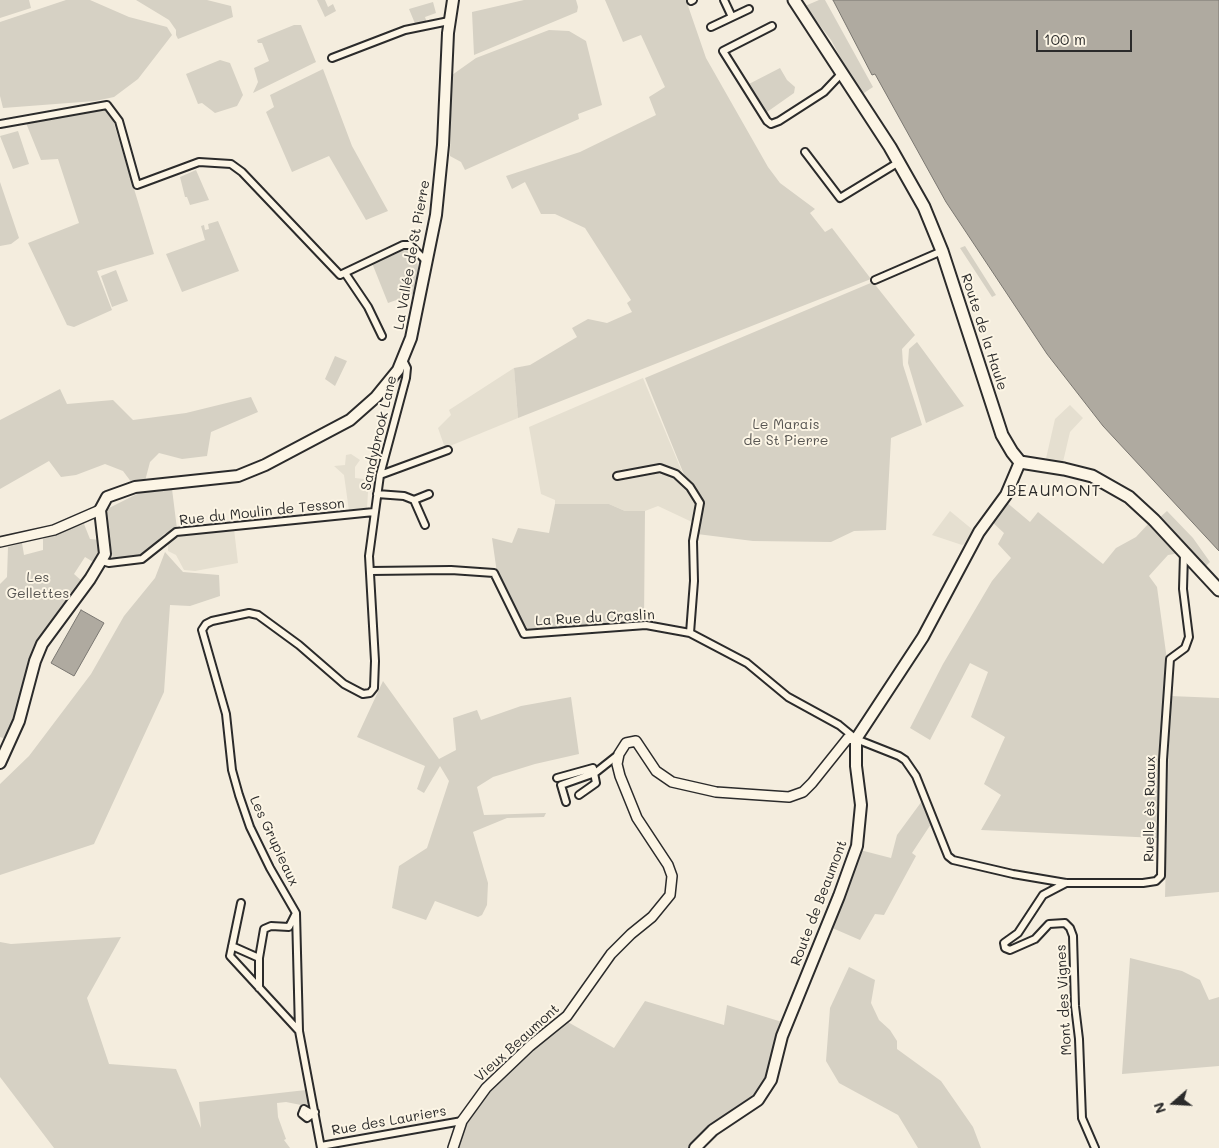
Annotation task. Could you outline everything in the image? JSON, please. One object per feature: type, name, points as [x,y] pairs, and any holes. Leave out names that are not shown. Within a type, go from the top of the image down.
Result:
[{"type":"highway","name":"Route de la Haule","points":[[794,0],[899,162],[924,207],[942,252],[1002,435],[1020,462]]},
{"type":"highway","points":[[1020,462],[1064,469],[1092,476],[1128,497],[1140,506],[1219,590]]},
{"type":"main road","name":"La Vallée de St Pierre","points":[[100,510],[107,497],[135,487],[238,476],[265,466],[350,420],[376,397],[403,360],[417,314],[438,196],[449,21],[453,0]]},
{"type":"main road","points":[[856,739],[923,637],[979,532],[1006,495],[1020,462]]},
{"type":"main road","points":[[0,763],[19,721],[35,661],[42,644],[102,561],[104,546],[100,510]]},
{"type":"main road","name":"Route de Beaumont","points":[[695,1148],[713,1130],[758,1100],[771,1080],[782,1036],[839,896],[857,846],[861,805],[856,766],[856,739]]},
{"type":"street","points":[[724,0],[732,17]]},
{"type":"street","points":[[711,27],[749,9]]},
{"type":"street","points":[[332,58],[405,30],[449,21]]},
{"type":"street","points":[[772,26],[724,50],[767,121],[771,124],[824,92],[841,74]]},
{"type":"street","points":[[0,124],[107,106],[119,121],[137,185],[199,162],[231,164],[242,172],[340,276],[403,244],[410,245],[426,261]]},
{"type":"street","points":[[805,152],[840,198],[899,162]]},
{"type":"street","points":[[875,280],[942,252]]},
{"type":"street","points":[[345,273],[368,307],[382,336]]},
{"type":"street","name":"Sandybrook Lane","points":[[374,512],[380,475],[406,378],[407,368],[403,360]]},
{"type":"street","points":[[380,475],[448,450]]},
{"type":"street","points":[[617,476],[660,468],[676,474],[690,487],[700,503],[693,541],[694,581],[690,633]]},
{"type":"street","points":[[377,494],[404,496],[414,500],[429,494]]},
{"type":"street","points":[[414,500],[425,525]]},
{"type":"street","points":[[0,542],[54,530],[100,510]]},
{"type":"street","name":"Rue du Moulin de Tesson","points":[[102,561],[109,563],[142,558],[176,532],[374,512]]},
{"type":"street","name":"Les Grupieaux","points":[[321,1147],[299,1031],[296,913],[262,852],[239,795],[232,770],[226,714],[202,630],[212,620],[249,613],[258,615],[300,645],[344,684],[363,694],[370,693],[375,681],[369,556],[374,512]]},
{"type":"street","name":"Ruelle ès Ruaux","points":[[856,739],[900,756],[913,770],[948,856],[953,860],[1013,874],[1066,882],[1156,881],[1161,876],[1163,760],[1170,659],[1185,648],[1189,637],[1183,589],[1184,553]]},
{"type":"street","name":"La Rue du Craslin","points":[[370,571],[451,570],[494,573],[524,634],[646,625],[690,633],[748,663],[788,696],[839,726],[856,739]]},
{"type":"street","points":[[566,802],[561,785],[595,773],[619,754],[626,743],[636,740],[656,771],[672,782],[716,792],[789,796],[803,792],[848,738],[856,739]]},
{"type":"street","name":"Vieux Beaumont","points":[[453,1148],[462,1121],[475,1101],[503,1071],[567,1016],[611,954],[630,934],[652,917],[670,895],[672,876],[668,865],[637,818],[630,803],[617,764],[619,754]]},
{"type":"street","points":[[557,778],[593,768],[596,783],[579,795]]},
{"type":"street","name":"Mont des Vignes","points":[[1066,882],[1043,895],[1018,933],[1004,943],[1005,948],[1010,950],[1035,939],[1049,924],[1065,923],[1070,928],[1073,936],[1082,1118],[1095,1148]]},
{"type":"street","points":[[241,903],[230,956],[299,1031]]},
{"type":"street","points":[[260,988],[260,958],[264,929],[271,926],[289,927],[296,913]]},
{"type":"street","points":[[232,946],[260,958]]},
{"type":"street","name":"Rue des Lauriers","points":[[321,1147],[462,1121]]},
{"type":"shaded area","points":[[833,0],[1219,0],[1219,551],[1103,426],[1047,354],[946,202],[875,74],[872,75]]},
{"type":"shaded area","points":[[514,368],[518,418],[445,448],[438,428],[451,415],[449,410]]},
{"type":"shaded area","points":[[643,378],[695,503],[692,522],[658,506],[645,511],[625,511],[609,504],[555,504],[555,500],[541,494],[529,427]]},
{"type":"shaded area","points":[[1070,405],[1083,418],[1070,432],[1062,466],[1045,463],[1055,419]]},
{"type":"shaded area","points":[[351,454],[360,460],[355,467],[355,478],[373,480],[373,491],[368,492],[367,509],[349,511],[344,475],[334,466],[345,465],[346,455]]},
{"type":"shaded area","points":[[950,511],[973,530],[965,544],[962,545],[932,535]]},
{"type":"shaded area","points":[[234,529],[238,563],[195,571],[184,570],[176,555],[168,551],[168,541],[176,536]]},
{"type":"shaded area","points":[[81,610],[104,623],[74,676],[51,663]]},
{"type":"green space","points":[[0,0],[29,0],[31,8],[0,18]]},
{"type":"green space","points":[[66,0],[90,0],[129,17],[167,27],[172,35],[138,79],[114,97],[95,101],[3,108],[0,96],[0,22]]},
{"type":"green space","points":[[136,0],[207,0],[231,6],[233,17],[178,39],[176,30],[169,20]]},
{"type":"green space","points":[[317,0],[325,0],[328,7],[333,4],[336,11],[325,17]]},
{"type":"green space","points":[[524,0],[576,0],[578,7],[577,12],[474,55],[472,12]]},
{"type":"green space","points":[[605,0],[686,0],[706,58],[768,167],[780,183],[815,209],[810,213],[825,232],[832,228],[871,279],[518,418],[514,368],[530,365],[577,337],[572,328],[588,319],[607,323],[632,312],[627,303],[631,300],[585,228],[555,214],[541,214],[525,182],[512,189],[506,176],[580,152],[656,115],[649,97],[665,87],[641,35],[623,42]]},
{"type":"green space","points":[[819,0],[825,0],[873,87],[861,95],[831,40],[805,6]]},
{"type":"green space","points":[[433,2],[436,13],[425,17],[427,23],[416,26],[409,9]]},
{"type":"green space","points":[[294,25],[301,25],[316,62],[253,93],[258,82],[254,68],[269,61],[262,43],[258,43],[257,40]]},
{"type":"green space","points":[[549,30],[569,31],[586,41],[602,105],[578,114],[579,119],[465,170],[461,162],[450,156],[452,75],[476,58]]},
{"type":"green space","points":[[220,60],[230,63],[243,95],[237,106],[215,113],[202,103],[198,104],[186,74]]},
{"type":"green space","points":[[780,68],[787,80],[795,87],[794,93],[767,112],[747,85]]},
{"type":"green space","points":[[323,69],[352,146],[388,211],[366,220],[329,156],[292,172],[266,112],[274,107],[270,95]]},
{"type":"green space","points":[[93,109],[104,109],[112,117],[154,254],[97,271],[112,310],[74,327],[67,325],[28,243],[79,223],[58,159],[41,160],[26,123]]},
{"type":"green space","points":[[18,131],[29,164],[13,169],[0,136]]},
{"type":"green space","points":[[196,170],[209,200],[190,205],[187,197],[185,197],[180,177]]},
{"type":"green space","points":[[0,182],[19,238],[11,244],[0,246]]},
{"type":"green space","points":[[218,221],[239,271],[182,292],[166,254],[205,240],[201,226],[204,225],[205,230],[209,229],[208,224]]},
{"type":"green space","points":[[965,246],[996,295],[992,297],[960,248]]},
{"type":"green space","points":[[402,248],[408,250],[417,261],[419,273],[416,293],[388,303],[372,263]]},
{"type":"green space","points":[[116,270],[128,301],[112,307],[101,276]]},
{"type":"green space","name":"Le Marais de St Pierre","points":[[873,282],[915,335],[902,349],[903,365],[922,425],[891,438],[886,530],[854,531],[831,542],[753,541],[697,534],[703,501],[685,477],[645,378]]},
{"type":"green space","points":[[917,342],[964,406],[926,423],[908,363],[909,349]]},
{"type":"green space","points":[[335,356],[347,361],[335,386],[325,379]]},
{"type":"green space","points":[[60,389],[67,404],[113,400],[133,420],[186,413],[251,397],[258,412],[211,432],[207,456],[182,459],[159,453],[150,462],[145,481],[132,483],[123,471],[105,464],[76,475],[61,477],[49,461],[0,489],[0,420]]},
{"type":"green space","points":[[172,489],[177,529],[164,534],[145,554],[113,560],[106,515],[107,509],[139,493]]},
{"type":"green space","points":[[1005,501],[1030,522],[1038,512],[1103,564],[1116,548],[1136,537],[1150,522],[1180,553],[1168,555],[1149,576],[1157,587],[1167,660],[1160,738],[1158,838],[981,830],[1001,795],[984,784],[1005,737],[971,717],[988,672],[970,663],[930,740],[910,728],[943,664],[992,581],[1011,558],[998,544],[1004,533],[991,521]]},
{"type":"green space","points":[[555,504],[609,504],[625,511],[645,511],[644,621],[525,629],[497,573],[492,538],[512,543],[518,528],[549,533]]},
{"type":"green space","points":[[1167,511],[1193,538],[1210,562],[1202,570],[1158,519]]},
{"type":"green space","name":"Les Gellettes","points":[[84,524],[90,539],[100,540],[100,552],[95,563],[85,557],[74,574],[83,582],[38,638],[18,713],[6,739],[0,737],[0,584],[7,577],[8,547],[22,543],[24,555],[43,550],[43,539]]},
{"type":"green space","points":[[165,552],[183,572],[219,575],[220,596],[190,606],[170,605],[164,692],[94,844],[0,875],[0,784],[29,756],[91,674],[124,616],[155,578]]},
{"type":"green space","points":[[383,681],[439,759],[456,750],[453,718],[477,710],[481,720],[521,706],[571,697],[579,754],[535,764],[493,777],[477,787],[484,815],[546,813],[544,817],[507,818],[473,832],[488,883],[487,905],[482,915],[478,917],[435,901],[426,920],[392,908],[399,866],[427,848],[449,781],[440,766],[424,793],[417,789],[425,766],[357,737]]},
{"type":"green space","points":[[1170,696],[1219,698],[1219,892],[1165,897]]},
{"type":"green space","points":[[922,801],[931,824],[912,853],[916,856],[884,915],[875,914],[860,940],[830,927],[860,850],[891,858],[897,835]]},
{"type":"green space","points":[[121,937],[87,998],[109,1064],[176,1069],[201,1128],[199,1102],[306,1090],[309,1102],[306,1106],[286,1102],[277,1103],[278,1117],[286,1139],[284,1140],[290,1148],[54,1148],[0,1077],[0,942],[11,944]]},
{"type":"green space","points":[[1130,958],[1182,971],[1200,980],[1209,1000],[1219,997],[1219,1066],[1122,1074]]},
{"type":"green space","points":[[849,967],[875,980],[871,1003],[879,1020],[890,1030],[897,1041],[897,1049],[941,1081],[973,1127],[981,1148],[918,1148],[898,1115],[839,1083],[826,1061],[830,1008]]},
{"type":"green space","points":[[645,1001],[724,1025],[727,1005],[782,1022],[769,1077],[752,1101],[713,1125],[689,1148],[456,1148],[464,1122],[477,1103],[515,1063],[566,1021],[614,1048]]},
{"type":"district","name":"BEAUMONT","points":[[1054,491]]}]
